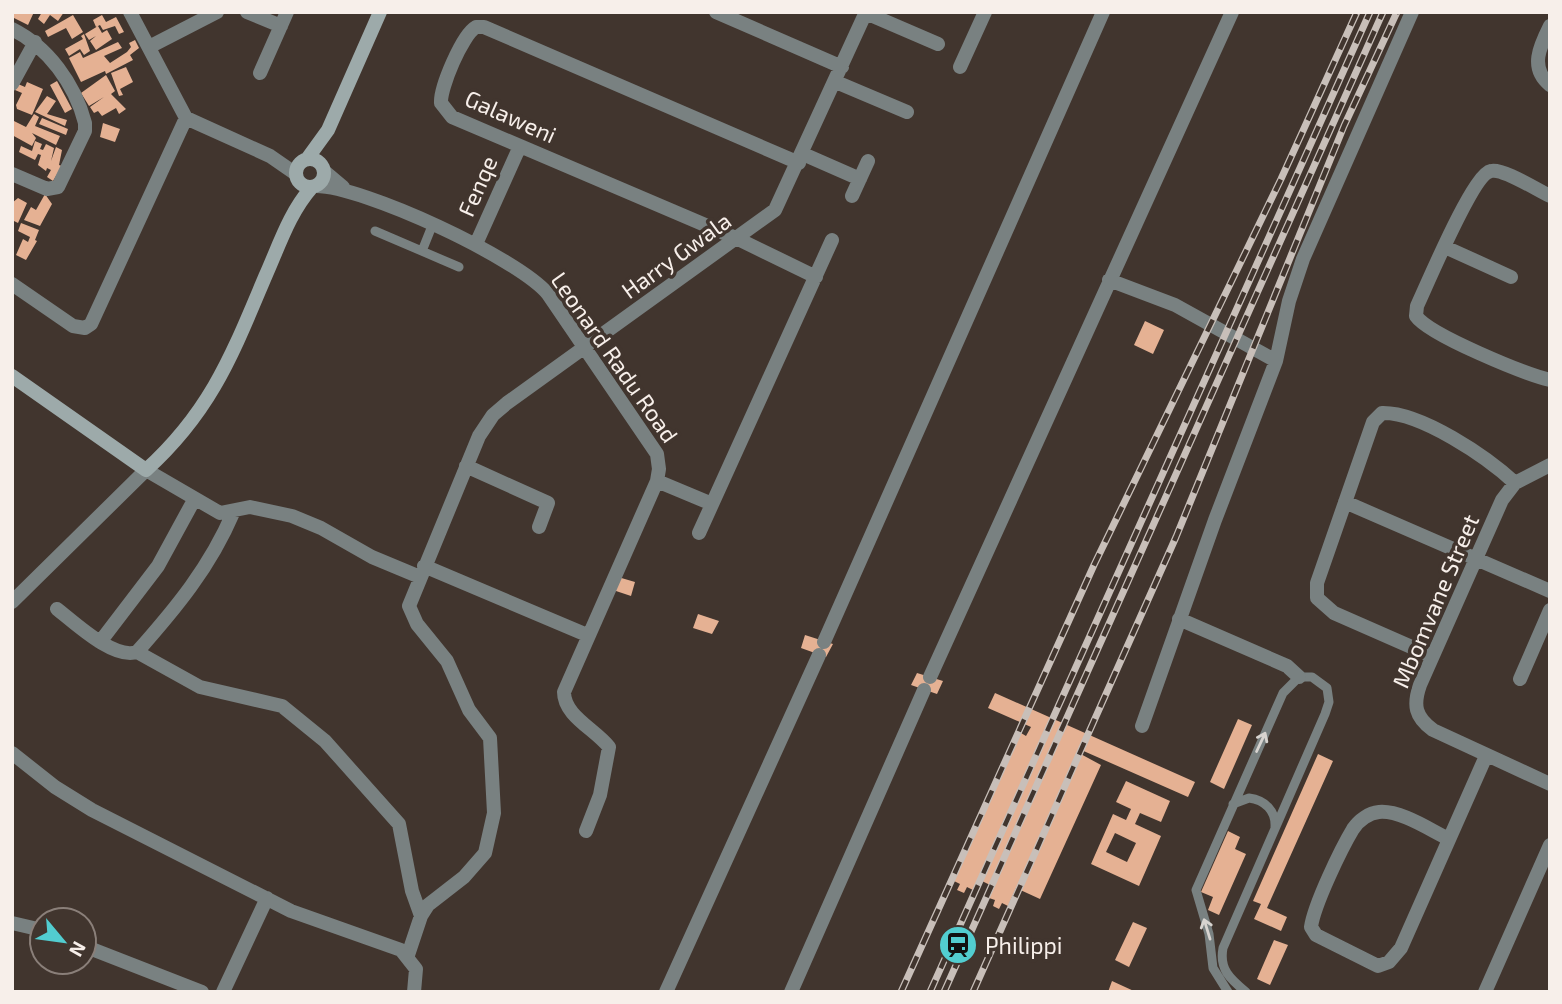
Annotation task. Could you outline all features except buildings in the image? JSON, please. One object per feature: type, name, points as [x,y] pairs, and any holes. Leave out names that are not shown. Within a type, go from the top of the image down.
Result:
[{"type":"street","points":[[130,12],[186,118],[300,168],[316,160],[324,169]]},
{"type":"street","points":[[149,47],[217,12]]},
{"type":"street","points":[[247,12],[284,19],[260,73]]},
{"type":"street","points":[[292,215],[300,168],[328,130],[380,12]]},
{"type":"street","points":[[716,12],[743,18],[842,67]]},
{"type":"street","points":[[866,12],[938,44]]},
{"type":"street","name":"Harry Gwala","points":[[421,916],[435,899],[464,877],[485,853],[494,813],[490,738],[469,710],[447,661],[417,624],[409,606],[466,466],[493,415],[775,210],[866,12]]},
{"type":"street","points":[[960,67],[985,12]]},
{"type":"street","points":[[666,992],[822,648],[1103,12]]},
{"type":"street","points":[[791,992],[927,684],[1232,12]]},
{"type":"street","points":[[1142,726],[1179,619],[1276,361],[1289,301],[1303,259],[1412,12]]},
{"type":"street","points":[[1550,26],[1537,58],[1542,78],[1550,85]]},
{"type":"street","name":"Galaweni","points":[[801,158],[494,31],[475,27],[467,35],[441,91],[441,103],[452,117],[738,239],[816,276]]},
{"type":"street","points":[[12,29],[35,42],[55,63],[83,114],[85,131],[61,181],[53,190],[12,174]]},
{"type":"street","points":[[12,84],[35,42]]},
{"type":"street","points":[[836,82],[908,111]]},
{"type":"street","points":[[12,284],[73,326],[85,328],[91,324],[186,118]]},
{"type":"street","points":[[12,601],[186,431],[214,391],[292,215],[314,186],[323,180],[328,130]]},
{"type":"street","name":"Fenqe","points":[[476,244],[520,146]]},
{"type":"street","points":[[801,158],[860,179]]},
{"type":"street","points":[[852,196],[867,161]]},
{"type":"street","points":[[300,168],[303,185],[314,186]]},
{"type":"street","name":"Leonard Radu Road","points":[[324,169],[350,191]]},
{"type":"street","points":[[1550,196],[1503,173],[1490,170],[1479,178],[1417,306],[1416,316],[1419,321],[1507,365],[1550,380]]},
{"type":"street","name":"Leonard Radu Road","points":[[314,186],[350,191],[476,244],[539,283],[654,446],[659,460],[657,481],[564,692],[566,705],[609,747],[600,795],[586,831]]},
{"type":"street","points":[[699,533],[832,240]]},
{"type":"street","points":[[1445,247],[1511,277]]},
{"type":"street","points":[[1109,280],[1175,305],[1276,361]]},
{"type":"street","points":[[12,376],[146,470],[220,513],[233,513],[250,507],[292,516],[321,528],[372,558],[422,571],[587,635]]},
{"type":"street","points":[[1432,656],[1334,613],[1317,598],[1317,583],[1370,428],[1382,413],[1397,414],[1467,445],[1485,456],[1515,482],[1550,465]]},
{"type":"street","points":[[466,466],[548,503],[539,527]]},
{"type":"street","points":[[657,481],[712,504]]},
{"type":"street","name":"Mbomvane Street","points":[[1515,482],[1502,500],[1432,656],[1416,695],[1416,710],[1422,722],[1433,730],[1550,784]]},
{"type":"street","points":[[100,642],[158,566],[194,500]]},
{"type":"street","points":[[1345,502],[1550,591]]},
{"type":"street","points":[[57,609],[100,642],[126,654],[137,652],[198,579],[221,541],[233,513]]},
{"type":"street","points":[[1520,678],[1550,610]]},
{"type":"street","points":[[1179,619],[1287,666],[1299,677]]},
{"type":"street","points":[[137,652],[200,688],[282,706],[325,741],[399,824],[406,867],[421,916],[408,955]]},
{"type":"street","points":[[12,753],[55,787],[93,810],[303,915],[391,945],[408,955],[416,969],[415,992]]},
{"type":"street","points":[[1449,839],[1392,813],[1375,812],[1365,816],[1353,828],[1316,909],[1311,927],[1315,935],[1373,964],[1389,962],[1401,948],[1486,756]]},
{"type":"street","points":[[1485,992],[1550,845]]},
{"type":"street","points":[[223,992],[267,898]]},
{"type":"street","points":[[98,951],[202,992]]},
{"type":"lane","points":[[422,251],[432,226]]},
{"type":"lane","points":[[375,230],[459,267]]},
{"type":"lane","points":[[1228,992],[1213,968],[1209,934],[1196,890],[1283,693],[1299,677],[1311,677],[1322,682],[1327,688],[1329,702],[1221,958],[1226,975],[1246,992]]},
{"type":"lane","points":[[1233,804],[1249,798],[1266,804],[1273,813],[1275,830]]},
{"type":"railway","points":[[901,992],[1094,565],[1281,179],[1357,12]]},
{"type":"railway","points":[[930,992],[1370,12]]},
{"type":"railway","points":[[944,992],[1383,12]]},
{"type":"railway","points":[[973,992],[1176,537],[1344,126],[1397,12]]},
{"type":"place","name":"Philippi","points":[[958,945]]}]
